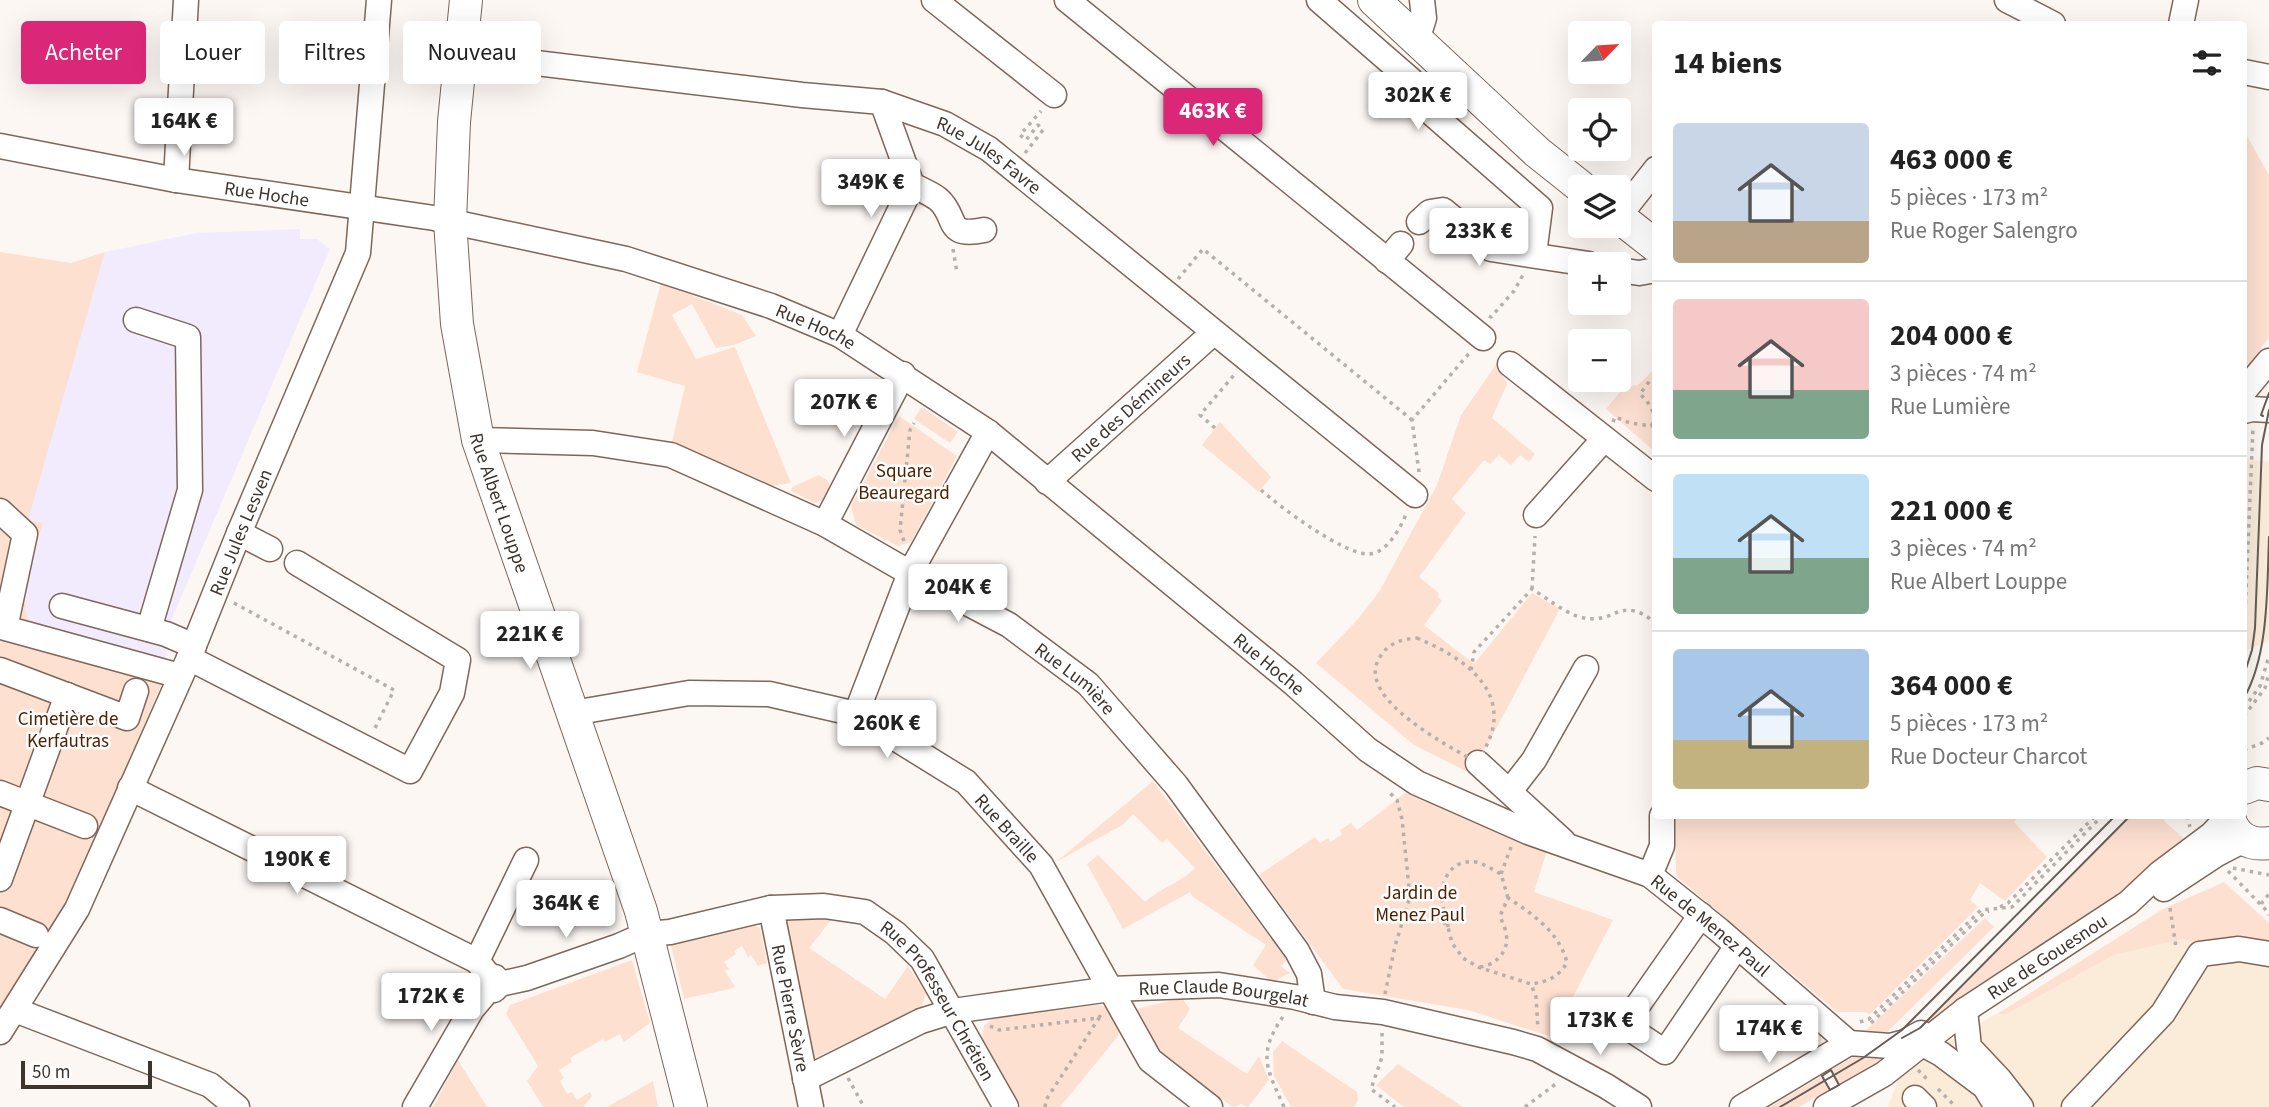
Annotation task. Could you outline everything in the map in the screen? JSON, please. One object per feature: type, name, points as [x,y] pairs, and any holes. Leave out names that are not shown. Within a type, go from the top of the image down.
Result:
[{"type":"main road","name":"Rue Albert Louppe","points":[[464,21],[466,0]]},
{"type":"main road","points":[[1374,0],[1537,152],[1568,177]]},
{"type":"main road","name":"Rue Albert Louppe","points":[[458,84],[452,141],[450,220],[457,324],[478,440],[641,911],[691,1107]]},
{"type":"main road","points":[[1631,226],[1652,243]]},
{"type":"street","points":[[176,180],[186,0]]},
{"type":"street","name":"Rue Jules Lesven","points":[[0,1032],[77,909],[188,660],[358,253],[379,0]]},
{"type":"street","points":[[934,0],[1054,95]]},
{"type":"street","points":[[1068,0],[1394,252],[1483,338]]},
{"type":"street","points":[[1319,0],[1411,80],[1429,111],[1540,208],[1534,254]]},
{"type":"street","points":[[1417,40],[1424,18],[1422,0]]},
{"type":"street","points":[[2007,0],[2047,21]]},
{"type":"street","points":[[2182,21],[2186,0]]},
{"type":"street","name":"Rue Jules Favre","points":[[541,64],[882,102],[946,124],[989,149],[1415,495]]},
{"type":"street","points":[[2247,73],[2269,77]]},
{"type":"street","points":[[882,102],[912,185],[938,199],[958,230],[967,233],[984,229]]},
{"type":"street","name":"Rue Hoche","points":[[0,146],[176,180],[450,220],[626,259],[771,306],[840,335],[988,432],[1293,683],[1368,750],[1417,783],[1571,849],[1650,875]]},
{"type":"street","points":[[1631,201],[1652,174]]},
{"type":"street","points":[[840,335],[912,185]]},
{"type":"street","points":[[1419,222],[1430,212],[1443,210],[1491,249],[1568,260]]},
{"type":"street","points":[[1631,272],[1652,271]]},
{"type":"street","points":[[136,320],[188,337],[190,490],[149,629]]},
{"type":"street","name":"Rue des Démineurs","points":[[1047,482],[1213,332]]},
{"type":"street","points":[[2247,387],[2269,361]]},
{"type":"street","points":[[1510,364],[1652,476]]},
{"type":"street","points":[[825,523],[903,374]]},
{"type":"street","points":[[2248,423],[2252,409],[2269,410]]},
{"type":"street","points":[[856,714],[909,573],[988,432]]},
{"type":"street","points":[[1536,515],[1604,439]]},
{"type":"street","name":"Rue Lumière","points":[[478,440],[593,443],[671,455],[825,523],[909,573],[1009,625],[1088,684],[1176,785],[1297,951],[1310,974],[1304,1000]]},
{"type":"street","points":[[0,512],[25,534],[2,628],[188,660]]},
{"type":"street","points":[[239,533],[270,549]]},
{"type":"street","points":[[62,606],[149,629],[188,660],[410,771],[452,693],[458,660],[297,563]]},
{"type":"street","points":[[1510,791],[1534,760],[1586,668]]},
{"type":"street","points":[[0,670],[127,718],[136,691]]},
{"type":"street","name":"Rue Braille","points":[[573,713],[690,693],[769,694],[856,714],[966,782],[1041,865],[1150,1060],[1210,1107]]},
{"type":"street","points":[[0,879],[67,695]]},
{"type":"street","points":[[1478,763],[1571,849]]},
{"type":"street","points":[[130,788],[489,978]]},
{"type":"street","points":[[0,793],[85,826]]},
{"type":"street","name":"Rue de Menez Paul","points":[[1662,819],[1662,846],[1650,875],[1701,915],[1844,1038]]},
{"type":"street","name":"Rue de Gouesnou","points":[[1826,1107],[1884,1074],[1965,1010],[2128,904],[2165,888],[2250,834]]},
{"type":"street","points":[[415,1107],[489,978],[526,860]]},
{"type":"street","name":"Rue Professeur Chrétien","points":[[489,978],[527,978],[646,934],[670,932],[771,908],[824,906],[865,912],[895,933],[922,959],[1006,1107]]},
{"type":"street","name":"Rue Pierre Sèvre","points":[[771,908],[811,1107]]},
{"type":"street","points":[[1701,915],[1624,1025],[1665,1052],[1737,946]]},
{"type":"street","points":[[0,920],[36,936]]},
{"type":"street","points":[[2074,1107],[2163,1013],[2200,954],[2239,949],[2269,954]]},
{"type":"street","name":"Rue Claude Bourgelat","points":[[805,1079],[921,1021],[953,1011],[1111,989],[1219,985],[1335,1007],[1383,1012],[1537,1049],[1639,1107]]},
{"type":"street","points":[[15,1010],[210,1085],[222,1103]]},
{"type":"street","points":[[1965,1010],[1969,1047],[2021,1107]]},
{"type":"street","name":"Rue de Gouesnou","points":[[1844,1038],[1881,1046],[1905,1042],[1945,1018],[1965,1010]]},
{"type":"street","points":[[1742,1107],[1844,1038]]},
{"type":"street","points":[[1921,1043],[1941,1054],[1985,1087],[1997,1107]]},
{"type":"path","points":[[1028,149],[1043,130],[1038,125],[1026,140],[1020,135],[1036,116]]},
{"type":"path","points":[[1166,294],[1203,249],[1412,421],[1420,484],[1404,520],[1391,540],[1381,550],[1370,555],[1352,551],[1326,536],[1278,505],[1261,489]]},
{"type":"path","points":[[953,251],[957,273]]},
{"type":"path","points":[[1482,310],[1491,317],[1514,291]]},
{"type":"path","points":[[1412,421],[1483,338]]},
{"type":"path","points":[[1215,429],[1200,415],[1246,360]]},
{"type":"path","points":[[1652,379],[1640,394],[1652,410]]},
{"type":"path","points":[[1604,439],[1615,417],[1644,426],[1652,424]]},
{"type":"path","points":[[905,544],[900,530],[910,430],[914,423]]},
{"type":"path","points":[[2247,477],[2248,423]]},
{"type":"path","points":[[1471,670],[1474,652],[1532,589],[1536,515]]},
{"type":"path","points":[[1532,589],[1584,618],[1601,617],[1622,610],[1640,611],[1652,620]]},
{"type":"path","points":[[226,598],[394,691],[365,748]]},
{"type":"path","points":[[1453,748],[1420,728],[1388,702],[1377,680],[1376,663],[1384,650],[1401,639],[1417,638],[1442,649],[1471,670],[1487,690],[1495,706],[1493,730],[1478,763]]},
{"type":"path","points":[[2247,704],[2260,686],[2269,656]]},
{"type":"path","points":[[2247,712],[2265,688],[2269,673]]},
{"type":"path","points":[[2247,749],[2269,738]]},
{"type":"path","points":[[1379,782],[1396,800],[1402,819],[1410,897],[1395,946],[1383,1012],[1382,1057],[1371,1089],[1395,1107]]},
{"type":"path","points":[[1844,1038],[1872,1022],[1984,913],[2008,903],[2092,819]]},
{"type":"path","points":[[1844,1038],[1869,1019],[1981,910],[2012,907],[2099,819]]},
{"type":"path","points":[[1501,874],[1479,862],[1461,862],[1447,873],[1442,900],[1452,943],[1463,958],[1478,967],[1531,984],[1544,982],[1560,974],[1567,963],[1564,948],[1550,930],[1508,898],[1501,874],[1518,827]]},
{"type":"path","points":[[2269,875],[2224,867],[2269,915]]},
{"type":"path","points":[[2261,904],[2269,894]]},
{"type":"path","points":[[1478,967],[1488,966],[1500,958],[1506,945],[1507,934],[1500,916],[1508,898]]},
{"type":"path","points":[[2169,906],[2176,947]]},
{"type":"path","points":[[1406,917],[1432,911],[1448,927]]},
{"type":"path","points":[[1531,984],[1536,997],[1537,1049]]},
{"type":"path","points":[[1284,1107],[1272,1079],[1266,1054],[1271,1035],[1304,1000]]},
{"type":"path","points":[[1045,1107],[1046,1100],[1099,1018]]},
{"type":"path","points":[[839,1063],[864,1107]]},
{"type":"path","points":[[1525,1107],[1576,1070]]},
{"type":"shaded area","points":[[300,229],[300,239],[317,239],[330,249],[168,628],[169,643],[164,662],[29,624],[25,608],[28,578],[43,523],[27,520],[105,252],[197,233]]},
{"type":"shaded area","points":[[2247,460],[2269,461],[2269,641],[2247,650]]},
{"type":"shaded area","points":[[2183,939],[2204,945],[2269,945],[2269,1107],[1888,1107],[1902,1069],[1996,1014],[2007,1014],[2114,955]]},
{"type":"green space","points":[[2247,136],[2269,175],[2269,337],[2247,367]]},
{"type":"green space","name":"Cimetière de Kerfautras","points":[[0,252],[71,263],[105,252],[28,520],[43,523],[26,587],[26,612],[30,624],[162,683],[66,905],[0,1009]]},
{"type":"green space","points":[[661,283],[742,315],[756,336],[734,345],[716,348],[692,304],[672,315],[696,359],[735,347],[791,483],[772,486],[671,446],[685,386],[637,372]]},
{"type":"green space","points":[[1497,363],[1507,384],[1492,418],[1535,454],[1529,462],[1520,455],[1511,465],[1499,455],[1490,464],[1484,460],[1452,499],[1466,513],[1419,577],[1439,593],[1438,597],[1442,601],[1424,625],[1474,664],[1532,593],[1560,609],[1472,774],[1414,745],[1316,663],[1358,619],[1379,592],[1437,485],[1461,415]]},
{"type":"green space","points":[[1652,371],[1652,449],[1606,409],[1620,392],[1631,392],[1631,386],[1638,385]]},
{"type":"green space","points":[[922,407],[958,432],[950,443],[914,419]]},
{"type":"green space","name":"Square Beauregard","points":[[899,416],[957,456],[911,542],[898,546],[856,525],[851,506]]},
{"type":"green space","points":[[1220,422],[1271,477],[1259,492],[1202,445]]},
{"type":"green space","points":[[819,475],[830,485],[821,501],[815,503],[791,491],[792,487]]},
{"type":"green space","points":[[1153,781],[1287,960],[1281,966],[1290,973],[1272,982],[1253,965],[1266,945],[1193,897],[1190,892],[1123,929],[1087,864],[1098,855],[1145,902],[1195,868],[1167,839],[1162,843],[1133,814],[1124,824],[1056,862]]},
{"type":"green space","name":"Jardin de Menez Paul","points":[[1409,790],[1460,816],[1547,851],[1534,892],[1613,920],[1552,1037],[1468,1010],[1343,989],[1259,875],[1315,837],[1320,843],[1328,838],[1331,842],[1342,834],[1340,830],[1351,823],[1357,830]]},
{"type":"green space","points":[[1675,819],[2016,819],[2014,822],[2047,857],[2005,901],[1980,883],[1970,900],[1978,907],[1870,1014],[1837,1012],[1676,876]]},
{"type":"green space","points":[[2127,819],[2166,819],[2164,821],[2189,843],[2076,927],[1920,1028]]},
{"type":"green space","points":[[2224,882],[2269,923],[2269,942],[2204,945],[2183,939],[2114,955],[2007,1014],[1997,1014],[2163,909]]},
{"type":"green space","points":[[1985,918],[1994,927],[1878,1041],[1864,1032]]},
{"type":"green space","points":[[784,919],[832,919],[809,948],[885,999],[908,966],[926,994],[922,1006],[812,1059]]},
{"type":"green space","points":[[755,926],[760,928],[767,963],[758,966],[751,955],[748,957],[742,946],[724,962],[729,969],[725,971],[735,987],[684,999],[671,946]]},
{"type":"green space","points":[[632,960],[650,1023],[624,1042],[620,1034],[605,1042],[603,1039],[570,1058],[572,1062],[559,1070],[564,1078],[560,1081],[567,1094],[572,1092],[577,1100],[590,1092],[592,1096],[583,1107],[543,1107],[527,1081],[538,1066],[506,1014],[510,1005]]},
{"type":"green space","points":[[1182,998],[1190,1009],[1178,1028],[1247,1074],[1259,1056],[1269,1080],[1248,1107],[1241,1104],[1233,1107],[1162,1058],[1136,1009]]},
{"type":"green space","points":[[1098,1005],[1108,1008],[1120,1027],[1118,1036],[1060,1107],[1021,1107],[982,1039],[984,1026],[993,1018]]},
{"type":"green space","points":[[1282,1041],[1357,1092],[1358,1100],[1354,1107],[1291,1107],[1274,1076],[1273,1052]]},
{"type":"green space","points":[[1863,1051],[1891,1053],[1839,1085],[1831,1070]]},
{"type":"green space","points":[[458,1060],[487,1107],[433,1107]]},
{"type":"green space","points":[[1398,1064],[1463,1107],[1404,1107],[1376,1085]]},
{"type":"green space","points":[[1822,1076],[1830,1089],[1799,1107],[1770,1107]]},
{"type":"green space","points":[[653,1081],[658,1107],[607,1107]]},
{"type":"tram line","points":[[2263,416],[2261,415],[2269,393]]},
{"type":"tram line","points":[[2247,666],[2255,628],[2262,445],[2269,410]]},
{"type":"tram line","points":[[2247,692],[2258,661],[2265,620],[2269,537]]},
{"type":"tram line","points":[[1780,1107],[1863,1058],[1902,1030],[2112,819]]},
{"type":"tram line","points":[[1902,1038],[1920,1028],[2127,819]]},
{"type":"tram line","points":[[1831,1070],[1839,1085],[1830,1090],[1822,1076],[1831,1070]]}]
